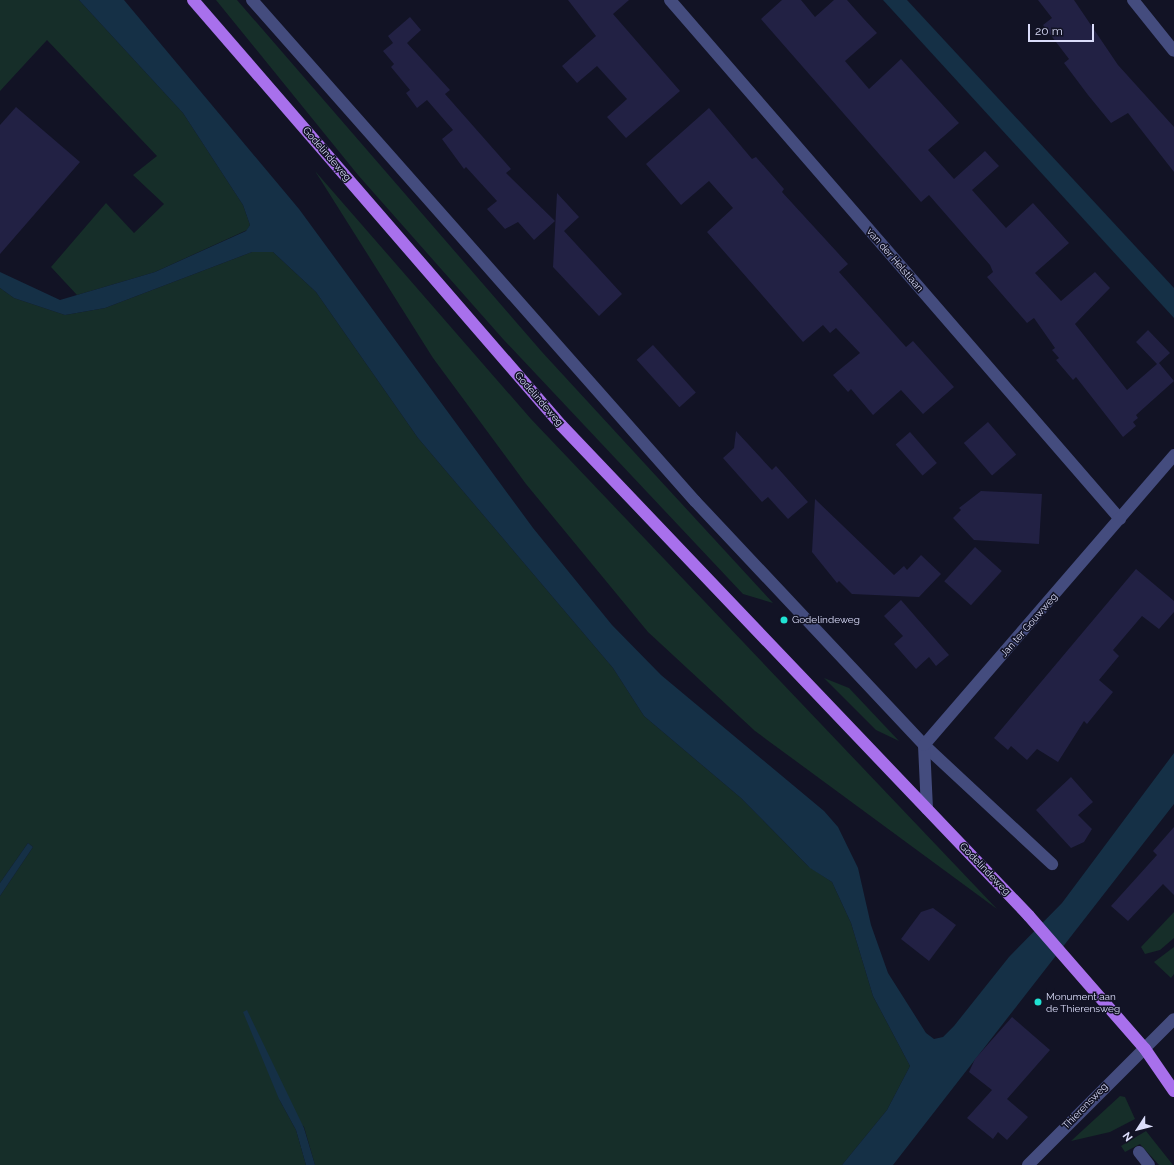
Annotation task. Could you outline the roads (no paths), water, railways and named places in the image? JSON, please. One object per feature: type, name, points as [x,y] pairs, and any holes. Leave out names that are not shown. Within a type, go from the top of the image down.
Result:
[{"type":"main road","name":"Godelindeweg","points":[[193,0],[561,425],[1029,916],[1145,1049],[1174,1091]]},
{"type":"street","points":[[252,0],[695,502],[924,745],[1052,864]]},
{"type":"street","name":"van der Helstlaan","points":[[670,0],[1120,519]]},
{"type":"street","points":[[1133,0],[1174,51]]},
{"type":"street","name":"Jan ter Gouwweg","points":[[924,745],[1174,455]]},
{"type":"street","points":[[924,745],[927,809]]},
{"type":"street","name":"Thierensweg","points":[[1028,1165],[1117,1073],[1145,1049],[1174,1019]]},
{"type":"street","points":[[1139,1152],[1149,1165]]},
{"type":"water","points":[[79,0],[124,0],[299,209],[533,528],[612,625],[661,675],[824,811],[838,827],[858,868],[871,925],[888,973],[926,1033],[934,1039],[943,1037],[954,1026],[1009,957],[1062,903],[1174,753],[1174,804],[893,1165],[842,1165],[887,1110],[910,1066],[873,996],[851,923],[832,882],[810,868],[741,798],[644,716],[613,668],[418,438],[316,292],[273,252],[252,252],[105,308],[65,315],[14,298],[0,288],[0,272],[60,300],[155,272],[246,231],[250,225],[243,205],[183,113]]},
{"type":"water","points":[[883,0],[907,0],[1174,288],[1174,318]]},
{"type":"water","points":[[28,843],[33,847],[0,896],[0,883]]},
{"type":"water","points":[[247,1010],[304,1128],[315,1165],[306,1165],[296,1130],[279,1099],[243,1012]]},
{"type":"place","name":"Godelindeweg","points":[[784,620]]},
{"type":"place","name":"Monument aan de Thierensweg","points":[[1038,1002]]}]
